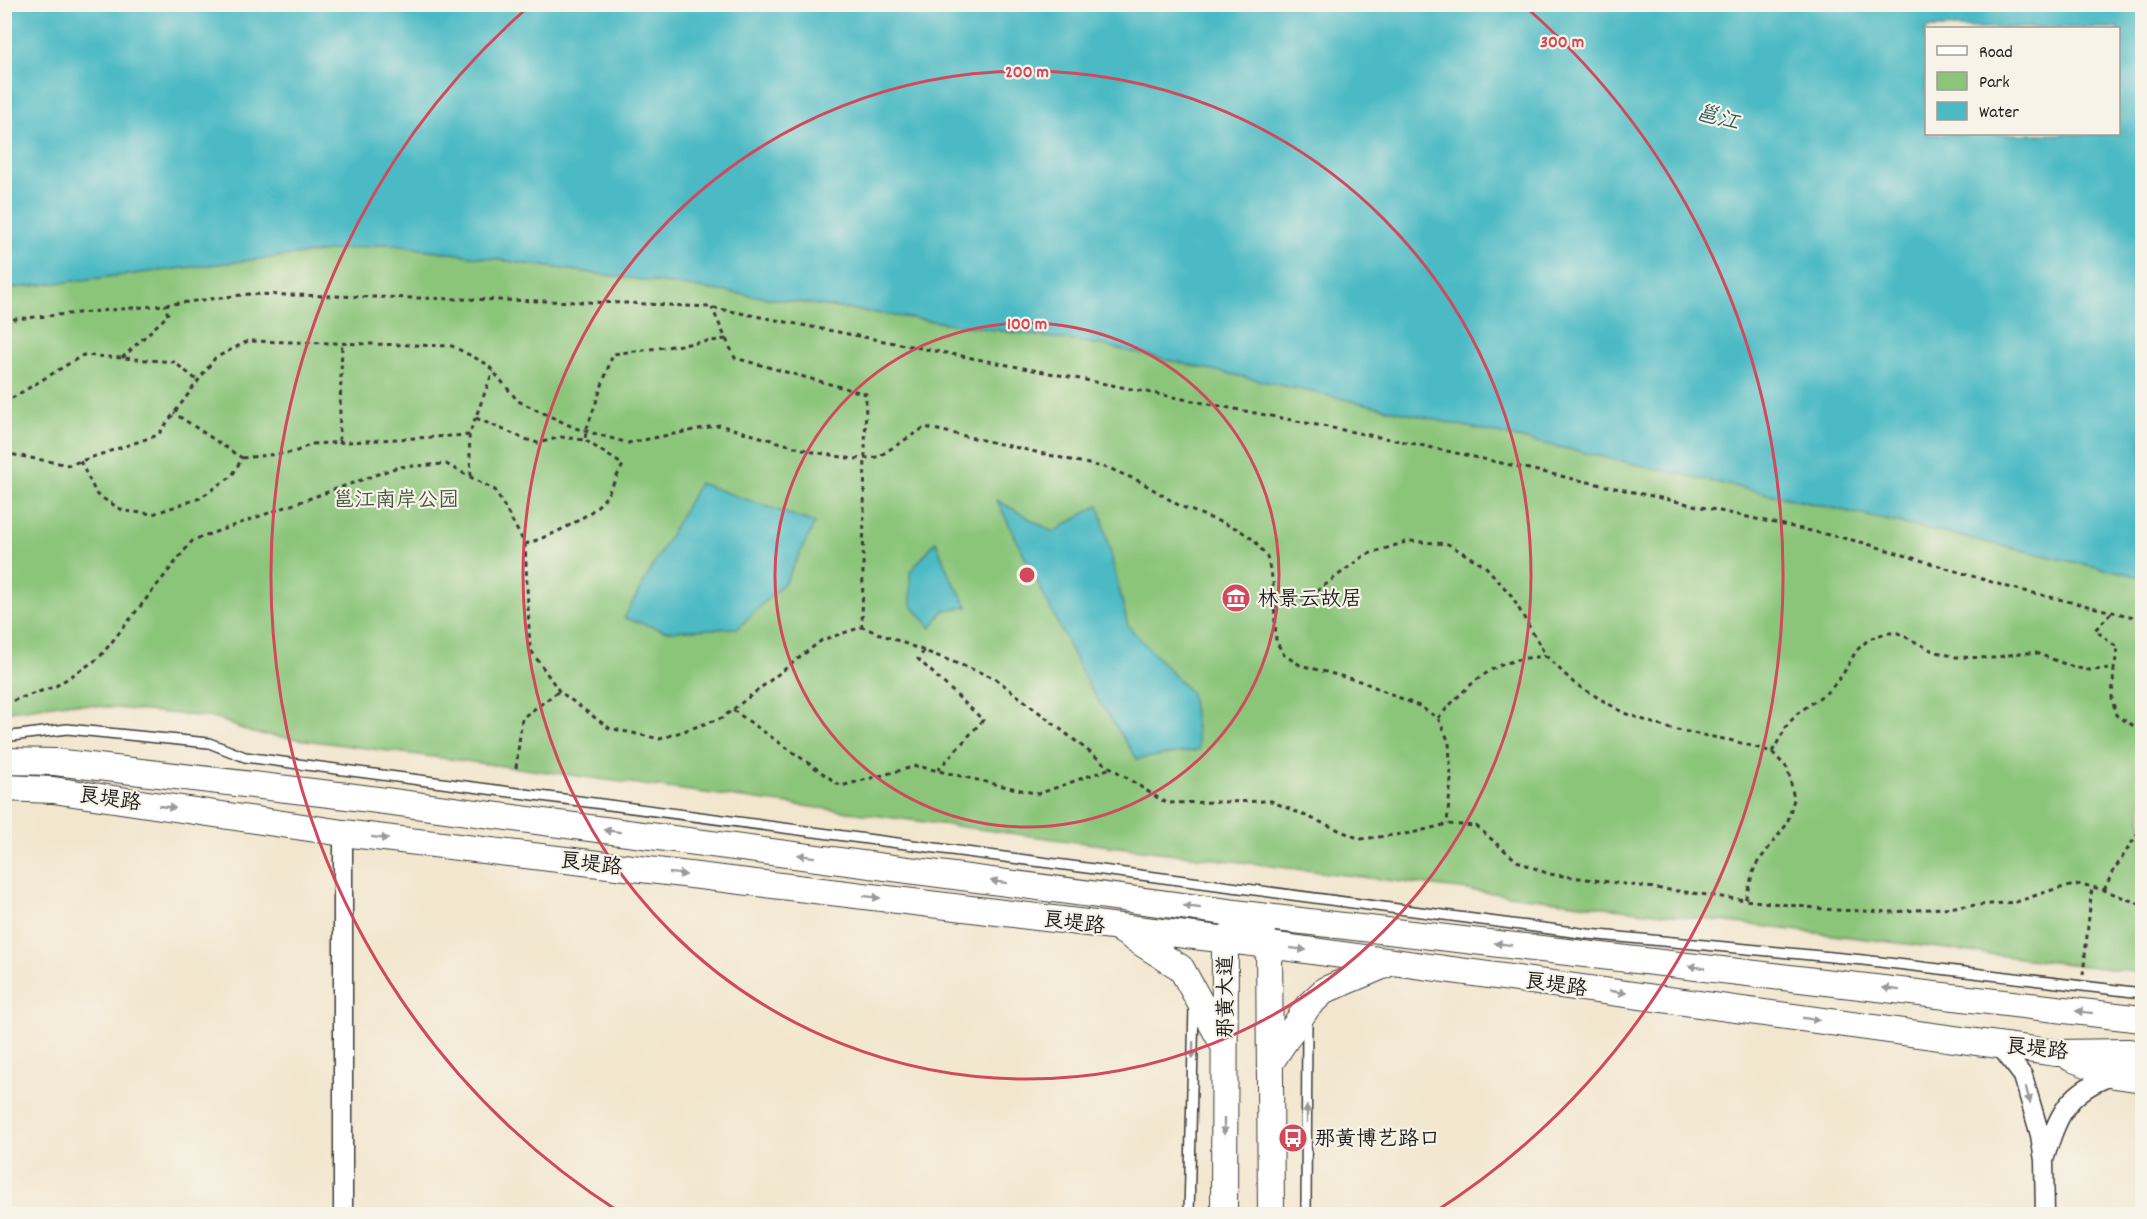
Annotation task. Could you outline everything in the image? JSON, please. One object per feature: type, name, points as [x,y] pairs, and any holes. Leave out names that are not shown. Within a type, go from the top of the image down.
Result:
[{"type":"main road","name":"良堤路","points":[[4,760],[55,762],[347,796],[1250,915],[2142,1019]]},
{"type":"main road","name":"良堤路","points":[[4,788],[53,790],[343,833],[1269,945],[2056,1053],[2129,1052],[2142,1054]]},
{"type":"main road","name":"那黄大道","points":[[1224,1215],[1225,940],[1250,915]]},
{"type":"main road","points":[[1250,915],[1269,945],[1271,1215]]},
{"type":"main road","points":[[1115,927],[1181,968],[1225,1047]]},
{"type":"main road","points":[[1270,1063],[1308,1006],[1325,990],[1394,962]]},
{"type":"main road","points":[[2056,1053],[2115,1075],[2142,1079]]},
{"type":"street","points":[[343,833],[343,1215]]},
{"type":"street","points":[[2000,1045],[2023,1076],[2040,1134],[2044,1160],[2045,1215]]},
{"type":"street","points":[[2044,1160],[2054,1129],[2069,1100],[2096,1081],[2115,1075]]},
{"type":"lane","points":[[4,737],[67,729],[209,743],[245,757],[257,759],[1588,934],[1863,960],[2142,993]]},
{"type":"lane","points":[[1189,1215],[1194,992]]},
{"type":"lane","points":[[1306,1215],[1308,1006]]},
{"type":"path","points":[[4,320],[165,305],[249,294],[626,303],[712,308],[1415,444],[1861,542],[2008,587],[2142,619]]},
{"type":"path","points":[[122,358],[168,315],[165,305]]},
{"type":"path","points":[[712,308],[735,358],[866,394],[862,627]]},
{"type":"path","points":[[585,440],[586,431],[613,354],[726,339]]},
{"type":"path","points":[[4,453],[69,465],[158,435],[215,358],[248,341],[452,346],[487,364],[518,401],[575,428],[628,443],[719,425],[813,452],[854,459],[878,457],[925,427],[1081,462],[1111,470],[1141,482],[1180,506],[1238,529],[1254,540],[1267,557],[1273,581],[1275,641],[1284,655],[1300,665],[1363,682],[1419,706],[1438,718],[1449,742],[1451,779],[1447,824]]},
{"type":"path","points":[[339,441],[342,343]]},
{"type":"path","points":[[4,403],[83,355],[174,362],[198,381]]},
{"type":"path","points":[[471,477],[469,435],[493,371]]},
{"type":"path","points":[[174,413],[242,458],[295,452],[311,444],[339,441],[469,435]]},
{"type":"path","points":[[476,418],[525,440],[538,443],[561,437],[585,440],[623,465],[605,498],[595,509],[549,537],[525,544]]},
{"type":"path","points":[[80,461],[97,495],[124,512],[153,514],[200,498],[232,476],[242,458]]},
{"type":"path","points":[[4,701],[56,686],[99,658],[192,540],[398,466],[446,464],[495,490],[525,544],[530,650],[559,692],[609,728],[660,739],[722,718],[822,640],[862,627],[994,678],[1111,768],[1166,803],[1271,801],[1360,839],[1412,833],[1447,824],[1476,826],[1517,861],[1549,874],[1833,910],[1893,912],[2016,902],[2055,889],[2081,884],[2104,890],[2142,905]]},
{"type":"path","points":[[1275,607],[1294,603],[1317,591],[1365,555],[1409,541],[1448,544],[1485,567],[1510,595],[1546,656],[1575,684],[1624,713],[1667,728],[1734,741],[1772,752],[1788,769],[1794,799],[1787,824],[1755,866],[1745,900]]},
{"type":"path","points":[[2112,612],[2095,630],[2118,648],[2112,698],[2116,715],[2142,731]]},
{"type":"path","points":[[1772,752],[1788,724],[1798,713],[1830,690],[1856,651],[1869,639],[1886,633],[1898,633],[1933,651],[1956,657],[1993,658],[2020,652],[2036,653],[2073,667],[2089,670],[2114,669]]},
{"type":"path","points":[[924,651],[918,658],[983,720],[937,771]]},
{"type":"path","points":[[1438,718],[1462,692],[1484,674],[1511,662],[1546,656]]},
{"type":"path","points":[[516,768],[522,718],[559,692]]},
{"type":"path","points":[[732,710],[841,786],[917,766],[1038,794],[1111,768]]},
{"type":"path","points":[[2104,890],[2142,827]]},
{"type":"path","points":[[2082,986],[2092,887]]},
{"type":"green space","name":"邕江南岸公园","points":[[387,244],[1096,344],[2142,577],[2142,973],[1069,841],[252,733],[216,718],[67,703],[5,712],[4,289]]},
{"type":"water","name":"邕江","points":[[4,5],[2142,5],[2142,577],[1096,344],[387,244],[5,289]]},
{"type":"water","points":[[699,483],[815,523],[786,581],[738,628],[666,631],[624,618]]},
{"type":"water","points":[[997,500],[1053,532],[1099,505],[1128,626],[1191,693],[1199,750],[1137,759],[1088,685]]},
{"type":"water","points":[[936,541],[949,575],[968,607],[944,610],[931,628],[911,605],[910,572]]},
{"type":"place","name":"林景云故居","points":[[1236,598]]},
{"type":"place","name":"那黄博艺路口","points":[[1293,1138]]}]
